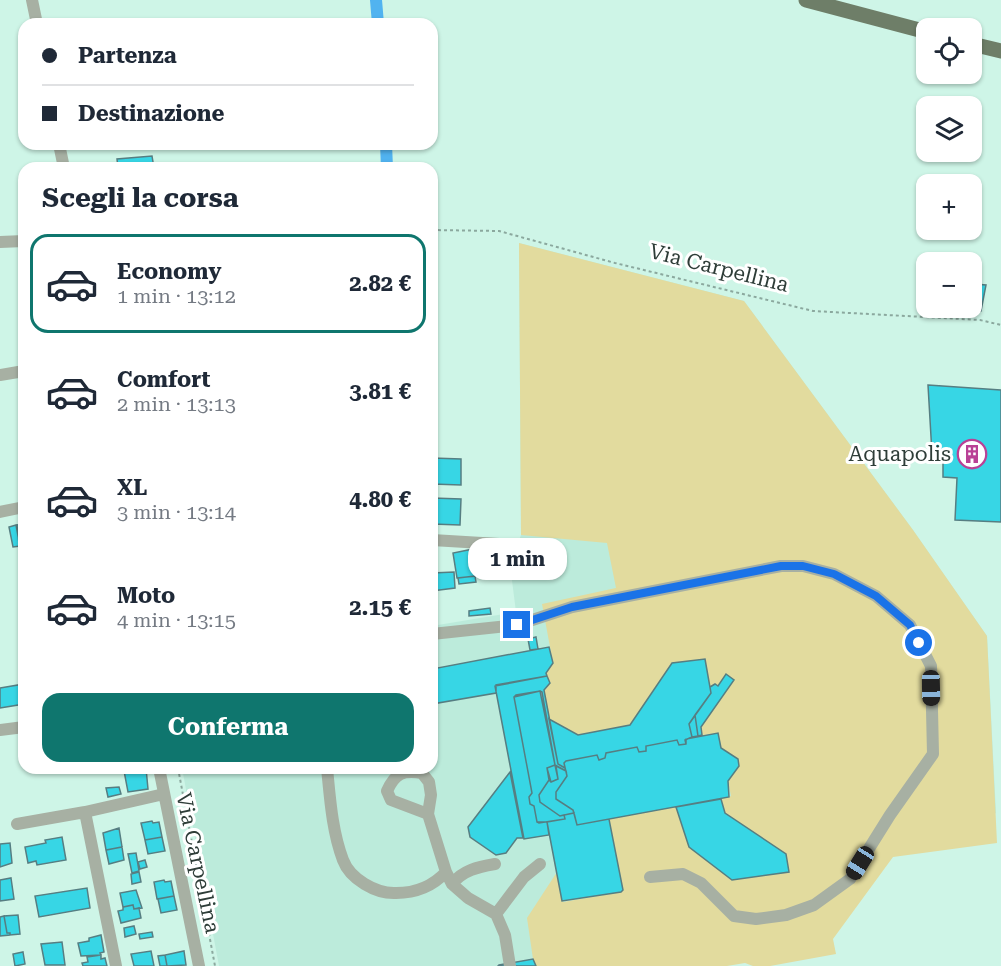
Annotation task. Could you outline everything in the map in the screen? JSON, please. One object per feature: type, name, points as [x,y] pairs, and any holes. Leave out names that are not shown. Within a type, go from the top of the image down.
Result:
[{"type":"main road","points":[[806,0],[916,29]]},
{"type":"main road","points":[[982,46],[1001,51]]},
{"type":"street","points":[[0,242],[18,241]]},
{"type":"street","points":[[0,375],[18,372]]},
{"type":"street","points":[[0,512],[18,508]]},
{"type":"street","points":[[438,540],[499,544]]},
{"type":"street","points":[[438,633],[517,625],[572,607],[781,566],[803,566],[834,574],[876,596],[910,625],[931,666],[933,754],[890,815],[850,879],[814,905],[786,915],[756,920],[734,916],[701,883],[683,874],[650,877]]},
{"type":"street","points":[[0,730],[18,728]]},
{"type":"street","name":"Via Carpellina","points":[[160,774],[199,966]]},
{"type":"street","points":[[328,774],[332,813],[344,862],[354,876],[372,888],[391,893],[407,893],[435,883],[446,872]]},
{"type":"street","points":[[16,824],[85,812],[164,794]]},
{"type":"street","points":[[85,812],[116,966]]},
{"type":"street","points":[[428,814],[452,884],[468,898],[496,914],[504,935],[510,966]]},
{"type":"street","points":[[452,884],[458,876],[465,872],[495,864]]},
{"type":"street","points":[[496,914],[524,877],[540,864]]},
{"type":"path","name":"Via Carpellina","points":[[438,230],[499,231],[615,263],[813,311],[980,320],[1001,325]]},
{"type":"path","points":[[179,774],[215,966]]},
{"type":"shaded area","points":[[519,243],[744,301],[913,530],[987,636],[996,813],[596,966],[219,966],[183,774],[438,774],[438,625],[516,612],[510,565],[521,535]]},
{"type":"shaded area","points":[[519,243],[744,301],[913,530],[987,636],[997,843],[893,857],[833,939],[836,954],[770,966],[753,966],[745,963],[727,966],[536,966],[527,918],[557,872],[563,902],[621,892],[609,819],[676,807],[689,847],[732,880],[725,813],[721,799],[731,796],[728,781],[739,766],[738,759],[721,748],[719,734],[702,735],[701,727],[734,680],[726,674],[718,686],[716,684],[710,687],[705,659],[672,663],[630,725],[578,735],[549,719],[544,690],[550,683],[546,673],[553,663],[542,604],[616,588],[607,543],[521,535]]},
{"type":"building","points":[[152,156],[153,162],[117,162],[117,159]]},
{"type":"building","points":[[982,285],[986,285],[982,306]]},
{"type":"building","name":"Aquapolis","points":[[928,385],[1001,390],[1001,522],[955,520],[957,478],[943,477],[943,453],[932,454]]},
{"type":"building","points":[[438,458],[461,459],[461,485],[438,484]]},
{"type":"building","points":[[438,498],[461,499],[460,525],[438,524]]},
{"type":"building","points":[[16,525],[18,546],[13,547],[9,527]]},
{"type":"building","points":[[478,548],[480,570],[476,570],[476,576],[457,578],[453,553]]},
{"type":"building","points":[[454,572],[455,588],[438,590],[438,573]]},
{"type":"building","points":[[475,576],[476,582],[459,584],[458,578]]},
{"type":"building","points":[[490,608],[491,614],[469,616],[469,611]]},
{"type":"building","points":[[536,637],[538,649],[530,650],[528,639]]},
{"type":"building","points":[[549,647],[553,663],[546,673],[547,676],[496,685],[496,693],[438,703],[438,668]]},
{"type":"building","points":[[705,659],[711,693],[689,724],[692,737],[685,740],[686,744],[679,745],[677,740],[646,746],[646,751],[639,752],[637,747],[606,753],[605,758],[599,760],[597,755],[566,761],[565,768],[558,764],[549,719],[578,735],[630,725],[672,663]]},
{"type":"building","points":[[726,674],[734,680],[701,727],[702,735],[698,736],[695,715],[711,693],[710,687],[715,684],[718,686]]},
{"type":"building","points":[[547,676],[550,683],[544,690],[558,764],[566,771],[555,765],[542,692],[516,695],[514,697],[532,793],[529,797],[530,804],[534,806],[537,822],[547,822],[549,835],[524,839],[495,686]]},
{"type":"building","points":[[18,685],[18,705],[0,708],[0,688]]},
{"type":"building","points":[[540,691],[555,765],[547,768],[549,780],[539,795],[540,802],[560,816],[564,815],[565,819],[539,823],[534,806],[530,804],[529,797],[532,793],[514,697]]},
{"type":"building","points":[[695,715],[698,736],[692,737],[689,724]]},
{"type":"building","points":[[718,733],[721,748],[738,759],[739,766],[728,781],[729,797],[577,825],[573,810],[556,799],[556,792],[567,776],[564,763],[566,761],[597,755],[599,760],[605,758],[606,753],[637,747],[639,752],[646,751],[646,746],[677,740],[679,745],[686,744],[686,739]]},
{"type":"building","points":[[555,765],[558,779],[551,782],[547,768]]},
{"type":"building","points":[[556,766],[566,771],[567,776],[556,792],[556,799],[574,813],[560,816],[540,802],[539,795],[549,780],[551,782],[558,779]]},
{"type":"building","points":[[510,772],[523,838],[517,838],[506,853],[496,855],[470,837],[468,827]]},
{"type":"building","points":[[125,774],[147,774],[148,789],[128,792]]},
{"type":"building","points":[[119,787],[121,794],[108,797],[106,788]]},
{"type":"building","points":[[721,799],[725,813],[786,854],[789,872],[732,880],[689,847],[676,807]]},
{"type":"building","points":[[574,813],[577,825],[609,819],[623,890],[621,892],[562,901],[547,822],[565,819],[564,815]]},
{"type":"building","points":[[152,821],[153,823],[159,822],[162,837],[145,840],[141,823]]},
{"type":"building","points":[[119,828],[122,847],[106,850],[103,833]]},
{"type":"building","points":[[62,837],[66,860],[37,865],[36,861],[28,863],[25,847]]},
{"type":"building","points":[[162,837],[165,851],[148,854],[145,840]]},
{"type":"building","points":[[10,843],[12,863],[0,867],[0,844]]},
{"type":"building","points":[[122,847],[124,860],[109,864],[106,850]]},
{"type":"building","points":[[136,853],[139,871],[132,873],[128,854]]},
{"type":"building","points":[[145,860],[147,867],[140,869],[138,862]]},
{"type":"building","points":[[139,872],[141,882],[132,884],[131,874]]},
{"type":"building","points":[[11,878],[14,899],[0,901],[0,880]]},
{"type":"building","points":[[164,880],[165,882],[171,881],[174,896],[157,899],[154,882]]},
{"type":"building","points":[[87,888],[90,908],[39,917],[35,896]]},
{"type":"building","points":[[136,890],[142,908],[134,909],[133,905],[123,907],[120,893]]},
{"type":"building","points":[[174,896],[177,910],[161,913],[158,899]]},
{"type":"building","points":[[133,905],[134,909],[139,908],[141,918],[121,923],[118,911],[123,910],[123,907]]},
{"type":"building","points":[[18,915],[20,934],[10,935],[7,933],[4,916]]},
{"type":"building","points":[[4,916],[7,933],[10,935],[0,936],[0,917]]},
{"type":"building","points":[[134,926],[136,934],[125,937],[124,928]]},
{"type":"building","points":[[152,932],[153,937],[140,939],[139,934]]},
{"type":"building","points":[[101,935],[104,952],[100,953],[101,955],[81,956],[78,943]]},
{"type":"building","points":[[62,942],[65,965],[45,965],[41,944]]},
{"type":"building","points":[[151,951],[154,966],[134,966],[131,954]]},
{"type":"building","points":[[184,951],[186,965],[167,966],[165,955]]},
{"type":"building","points":[[23,952],[25,964],[15,966],[13,954]]},
{"type":"building","points":[[101,955],[101,959],[105,958],[107,966],[83,966],[82,963],[88,962],[87,957]]},
{"type":"building","points":[[165,955],[167,966],[160,966],[158,956]]},
{"type":"building","points":[[533,959],[536,966],[498,966],[499,965]]},
{"type":"waterway","points":[[376,0],[378,18]]},
{"type":"waterway","points":[[386,150],[387,162]]},
{"type":"place","name":"Aquapolis","points":[[972,454]]},
{"type":"route","points":[[517,625],[572,607],[781,566],[803,566],[834,574],[876,596],[910,625],[919,643]]}]
